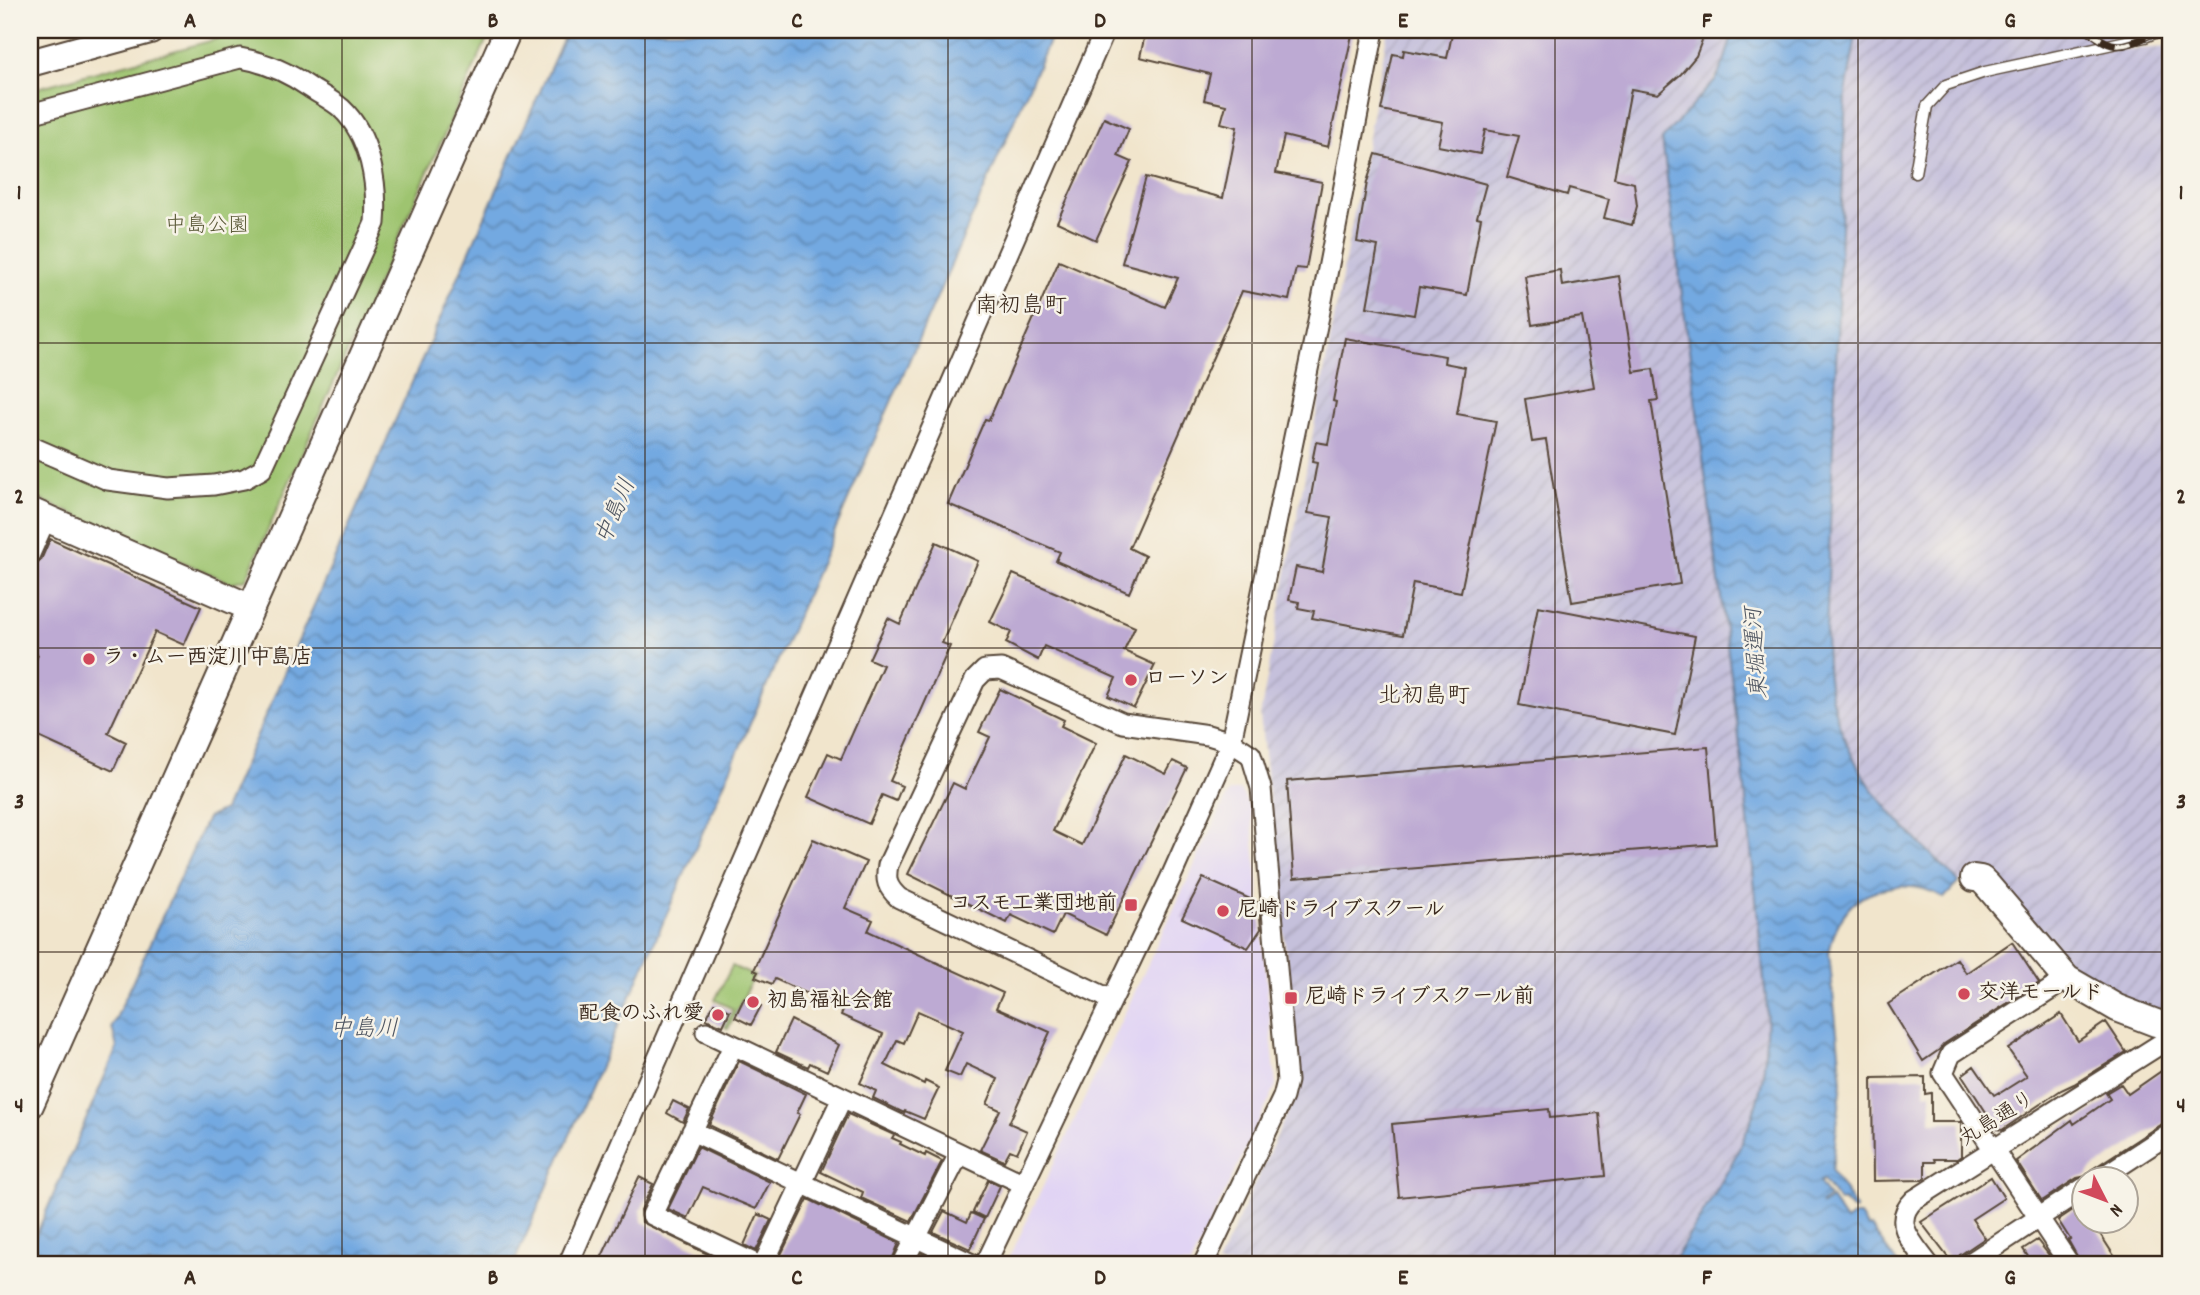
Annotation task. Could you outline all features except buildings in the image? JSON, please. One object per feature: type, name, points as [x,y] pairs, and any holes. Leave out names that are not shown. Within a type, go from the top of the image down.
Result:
[{"type":"street","points":[[30,63],[150,30]]},
{"type":"street","points":[[31,1098],[508,30]]},
{"type":"street","points":[[568,1265],[1105,30]]},
{"type":"street","points":[[985,1265],[1170,879],[1231,742],[1320,316],[1374,30]]},
{"type":"street","points":[[30,114],[240,58],[253,60],[292,75],[341,109],[365,146],[373,168],[377,201],[375,223],[262,469],[244,479],[214,485],[168,488],[108,480],[37,449],[30,437]]},
{"type":"street","points":[[30,554],[38,515],[251,608]]},
{"type":"street","points":[[1112,1000],[899,898],[890,890],[886,878],[888,865],[975,680],[985,670],[1001,668],[1124,723],[1208,735],[1231,742],[1251,755],[1261,788],[1287,1081],[1283,1097],[1203,1265]]},
{"type":"street","points":[[1974,878],[1981,879],[2067,979],[2117,1008],[2170,1026]]},
{"type":"street","points":[[2067,979],[1951,1054],[1943,1073],[2070,1265]]},
{"type":"street","points":[[706,1032],[1024,1185]]},
{"type":"street","name":"丸島通り","points":[[1929,1265],[1905,1231],[1905,1209],[1914,1200],[2170,1038]]},
{"type":"street","points":[[733,1046],[652,1215],[758,1265]]},
{"type":"street","points":[[763,1265],[842,1098]]},
{"type":"street","points":[[692,1131],[974,1265]]},
{"type":"street","points":[[2119,1166],[2170,1133]]},
{"type":"street","points":[[902,1265],[959,1154]]},
{"type":"street","points":[[1967,1265],[2070,1197]]},
{"type":"lane","points":[[1915,173],[1927,106],[1946,85],[1986,72],[2145,37],[2162,30]]},
{"type":"shaded area","points":[[1388,30],[1734,30],[1724,62],[1708,89],[1743,769],[1767,1010],[1766,1046],[1763,1077],[1752,1117],[1734,1160],[1676,1258],[1671,1258],[1666,1265],[1217,1265],[1297,1092],[1299,1076],[1260,716]]},
{"type":"shaded area","points":[[1857,30],[2129,30],[2079,52],[2170,47],[2170,1015],[2129,1003],[2081,975],[1973,871],[1959,882],[1880,801],[1852,756],[1836,715],[1829,682],[1826,636],[1846,93]]},
{"type":"shaded area","name":"尼崎ドライブスクール","points":[[1240,790],[1251,809],[1276,1086],[1190,1265],[1006,1265],[1229,792]]},
{"type":"green space","name":"中島公園","points":[[250,30],[491,30],[246,579],[231,583],[30,495],[30,90]]},
{"type":"green space","points":[[732,966],[754,976],[728,1029],[725,1027],[733,1009],[715,1000]]},
{"type":"water","name":"中島川","points":[[567,30],[1054,30],[513,1265],[30,1265],[30,1249],[117,1048],[112,1027],[207,818],[224,810]]},
{"type":"water","name":"東堀運河","points":[[1734,30],[1857,30],[1846,93],[1826,636],[1828,679],[1837,718],[1861,772],[1895,817],[1959,882],[1944,898],[1921,888],[1881,889],[1857,900],[1838,924],[1829,953],[1842,1081],[1832,1171],[1856,1208],[1854,1211],[1843,1200],[1839,1202],[1823,1180],[1819,1182],[1829,1197],[1822,1205],[1831,1199],[1846,1221],[1853,1216],[1860,1216],[1898,1265],[1666,1265],[1671,1258],[1676,1257],[1716,1192],[1740,1146],[1758,1099],[1765,1050],[1767,1010],[1743,769],[1662,139],[1716,79]]},
{"type":"railway","points":[[2088,30],[2107,43],[2116,45],[2131,43],[2161,30]]},
{"type":"place","name":"ラ・ムー西淀川中島店","points":[[89,659]]},
{"type":"place","name":"ローソン","points":[[1131,680]]},
{"type":"place","name":"コスモ工業団地前","points":[[1131,905]]},
{"type":"place","name":"尼崎ドライブスクール","points":[[1223,911]]},
{"type":"place","name":"交洋モールド","points":[[1964,994]]},
{"type":"place","name":"尼崎ドライブスクール前","points":[[1291,998]]},
{"type":"place","name":"初島福祉会館","points":[[753,1002]]},
{"type":"place","name":"配食のふれ愛","points":[[718,1015]]},
{"type":"district","name":"南初島町","points":[[1021,307]]},
{"type":"district","name":"北初島町","points":[[1424,697]]}]
